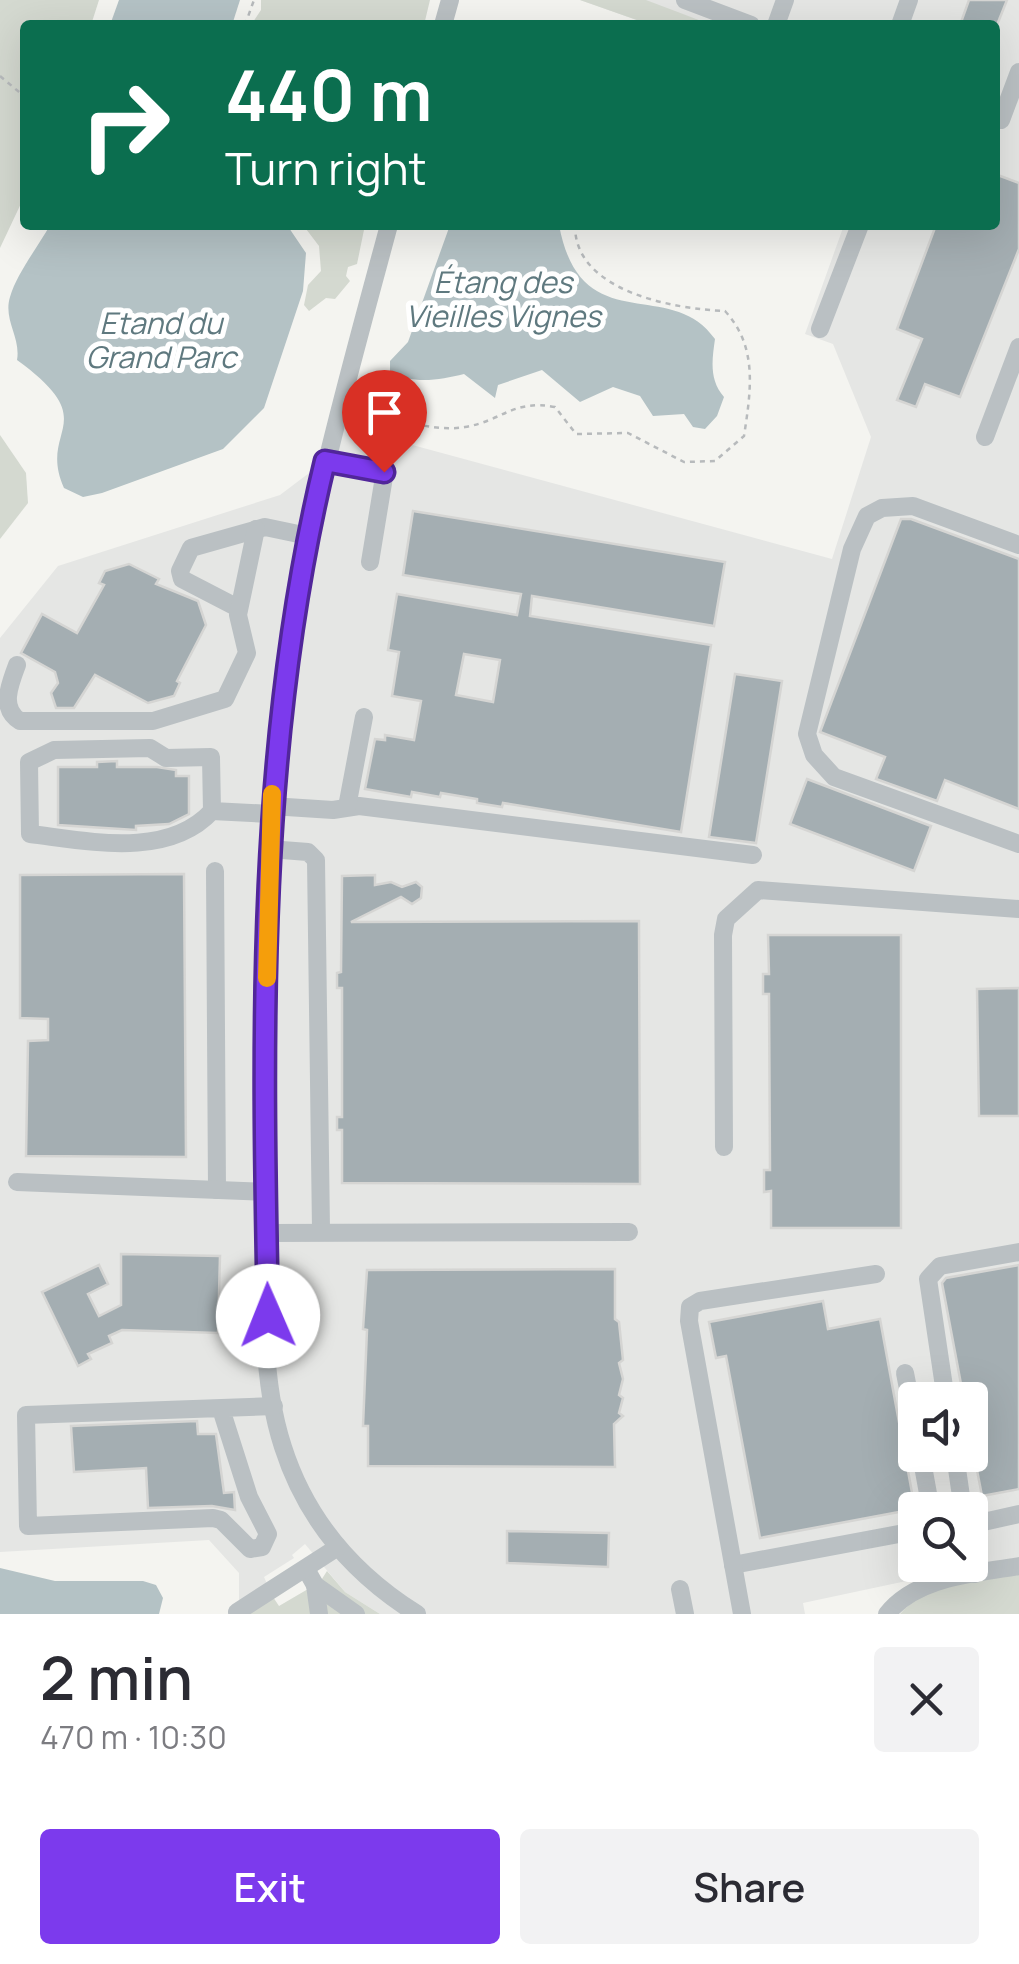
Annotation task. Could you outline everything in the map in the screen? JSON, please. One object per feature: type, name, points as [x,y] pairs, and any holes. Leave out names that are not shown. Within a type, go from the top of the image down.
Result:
[{"type":"street","points":[[685,0],[738,20]]},
{"type":"street","points":[[1005,122],[1019,72]]},
{"type":"street","points":[[388,230],[325,461],[290,637],[269,849],[267,1233],[274,1406],[296,1480],[338,1547],[371,1581],[417,1614]]},
{"type":"street","points":[[820,329],[858,230]]},
{"type":"street","points":[[986,438],[1019,347]]},
{"type":"street","points":[[325,461],[384,472],[370,562]]},
{"type":"street","points":[[1019,545],[912,506],[882,508],[866,516],[852,549],[807,734],[814,755],[834,777],[1019,844]]},
{"type":"street","points":[[238,608],[182,579],[180,571],[191,548],[256,529],[280,528],[308,536]]},
{"type":"street","points":[[17,665],[4,699],[13,719],[153,722],[228,696],[247,653],[238,608],[256,529]]},
{"type":"street","points":[[347,808],[364,717]]},
{"type":"street","points":[[212,812],[211,757],[166,758],[150,748],[54,750],[29,762],[30,834],[92,842],[160,841],[188,833],[212,812],[347,808],[754,855]]},
{"type":"street","points":[[269,849],[308,852],[316,860],[320,1230]]},
{"type":"street","points":[[216,871],[217,1190]]},
{"type":"street","points":[[724,1148],[722,936],[726,919],[758,890],[1019,909]]},
{"type":"street","points":[[16,1182],[267,1192]]},
{"type":"street","points":[[267,1233],[629,1232]]},
{"type":"street","points":[[943,1382],[928,1279],[940,1266],[1019,1252]]},
{"type":"street","points":[[742,1614],[688,1322],[690,1307],[700,1302],[876,1274]]},
{"type":"street","points":[[905,1373],[907,1382]]},
{"type":"street","points":[[221,1409],[249,1498],[268,1534],[262,1547],[250,1549],[222,1520],[213,1518],[28,1526],[26,1415],[274,1406]]},
{"type":"street","points":[[988,1521],[1019,1514]]},
{"type":"street","points":[[733,1565],[898,1534]]},
{"type":"street","points":[[237,1612],[311,1577],[338,1547]]},
{"type":"street","points":[[988,1572],[1019,1566]]},
{"type":"street","points":[[311,1577],[319,1614]]},
{"type":"street","points":[[311,1577],[356,1614]]},
{"type":"street","points":[[887,1614],[922,1587],[942,1582]]},
{"type":"street","points":[[680,1589],[685,1614]]},
{"type":"path","points":[[0,76],[20,93]]},
{"type":"path","points":[[341,401],[422,425],[464,428],[531,402],[555,408],[576,434],[628,434],[684,462],[715,462],[744,436],[751,376],[744,332],[725,312],[698,310],[606,282],[575,243],[575,230]]},
{"type":"shaded area","points":[[0,0],[99,0],[93,20],[20,20],[20,206],[0,248]]},
{"type":"shaded area","points":[[261,0],[430,0],[425,20],[254,20],[261,10]]},
{"type":"shaded area","points":[[580,0],[1019,0],[1019,1557],[988,1564],[988,1492],[898,1492],[898,1582],[902,1582],[803,1603],[805,1614],[380,1614],[345,1592],[305,1544],[292,1555],[294,1558],[264,1577],[268,1586],[239,1603],[239,1573],[209,1540],[0,1552],[0,638],[58,566],[280,495],[325,461],[335,424],[832,559],[871,437],[833,344],[805,334],[842,230],[1000,230],[1000,20],[637,20]]},
{"type":"shaded area","points":[[580,0],[646,0],[699,20],[637,20]]},
{"type":"shaded area","points":[[307,230],[364,230],[357,264],[348,267],[346,276],[350,281],[335,299],[326,298],[309,311],[304,305],[308,285],[321,271],[319,246]]},
{"type":"shaded area","points":[[0,435],[26,473],[28,503],[0,539]]},
{"type":"shaded area","points":[[327,1571],[345,1592],[380,1614],[244,1614],[273,1597],[279,1606],[320,1582]]},
{"type":"shaded area","points":[[1019,1574],[1019,1614],[900,1614],[939,1588],[988,1582],[988,1579]]},
{"type":"water","points":[[119,0],[240,0],[234,20],[112,20]]},
{"type":"water","name":"Etand du Grand Parc","points":[[47,230],[290,230],[306,253],[303,291],[264,408],[223,449],[83,497],[64,488],[58,468],[63,413],[58,399],[17,360],[8,305],[18,279]]},
{"type":"water","name":"Étang des Vieilles Vignes","points":[[448,230],[561,230],[570,261],[586,283],[606,296],[675,311],[696,321],[715,339],[714,377],[724,397],[717,416],[705,429],[693,427],[684,414],[653,416],[640,396],[613,387],[580,402],[542,370],[498,385],[495,398],[464,374],[416,380],[390,371],[390,361],[408,342]]},
{"type":"water","points":[[0,1568],[55,1581],[143,1581],[156,1585],[163,1598],[159,1614],[0,1614]]},
{"type":"building","points":[[969,0],[1007,0],[999,20],[962,20]]},
{"type":"building","points":[[1000,176],[1019,183],[1019,249],[960,397],[925,384],[916,407],[897,400],[922,339],[897,329],[934,230],[1000,230]]},
{"type":"building","points":[[413,511],[725,562],[714,626],[532,596],[530,616],[711,645],[681,832],[503,803],[502,807],[477,803],[477,799],[441,793],[440,797],[412,792],[411,797],[365,789],[375,739],[385,740],[385,735],[414,740],[421,701],[392,696],[399,652],[388,650],[397,594],[517,615],[521,594],[403,575]],"holes":[[[464,654],[500,660],[493,702],[456,695]]]},
{"type":"building","points":[[901,519],[911,519],[1019,559],[1019,809],[945,780],[937,801],[876,779],[885,757],[820,732]]},
{"type":"building","points":[[129,564],[159,579],[156,584],[198,601],[206,625],[177,681],[180,683],[174,696],[148,703],[95,675],[74,708],[56,708],[51,693],[58,683],[55,672],[21,653],[42,614],[77,633],[104,585],[99,583],[105,571]]},
{"type":"building","points":[[735,674],[782,681],[756,843],[709,837]]},
{"type":"building","points":[[117,761],[117,767],[157,767],[176,770],[176,776],[189,776],[189,814],[169,824],[136,826],[136,830],[58,825],[58,767],[97,767],[97,762]]},
{"type":"building","points":[[807,779],[931,826],[914,871],[790,824]]},
{"type":"building","points":[[184,874],[186,1157],[26,1156],[28,1041],[48,1040],[48,1019],[20,1018],[20,875]]},
{"type":"building","points":[[375,875],[375,885],[391,882],[402,887],[416,882],[422,887],[421,898],[412,904],[401,897],[351,922],[639,921],[640,1184],[342,1183],[342,1130],[337,1130],[337,1117],[342,1117],[342,988],[337,988],[337,973],[341,972],[342,876]]},
{"type":"building","points":[[768,935],[901,935],[901,1228],[771,1228],[771,1191],[764,1192],[764,1170],[770,1170],[769,994],[763,994],[763,974],[769,974]]},
{"type":"building","points":[[1019,988],[1019,1116],[979,1116],[977,989]]},
{"type":"building","points":[[121,1254],[220,1256],[218,1333],[122,1330],[109,1336],[112,1343],[88,1354],[91,1359],[78,1366],[42,1292],[99,1265],[108,1284],[88,1294],[99,1316],[121,1305]]},
{"type":"building","points":[[1019,1265],[1019,1489],[988,1495],[981,1492],[977,1472],[988,1472],[988,1382],[961,1382],[942,1283],[946,1278]]},
{"type":"building","points":[[615,1269],[615,1319],[619,1322],[623,1360],[619,1363],[623,1379],[619,1395],[623,1398],[619,1413],[623,1416],[614,1424],[615,1467],[368,1466],[368,1426],[363,1426],[367,1270]]},
{"type":"building","points":[[823,1301],[828,1329],[880,1319],[898,1417],[898,1472],[908,1472],[912,1492],[898,1492],[898,1512],[760,1538],[726,1356],[716,1358],[709,1322]]},
{"type":"building","points":[[197,1421],[198,1434],[216,1434],[224,1493],[234,1492],[235,1510],[212,1506],[148,1508],[146,1468],[74,1472],[71,1426]]},
{"type":"building","points":[[507,1531],[609,1533],[608,1567],[507,1563]]},
{"type":"slow traffic","points":[[267,978],[272,794]]},
{"type":"route","points":[[268,1316],[269,849],[277,737],[290,637],[325,461],[384,472]]}]
